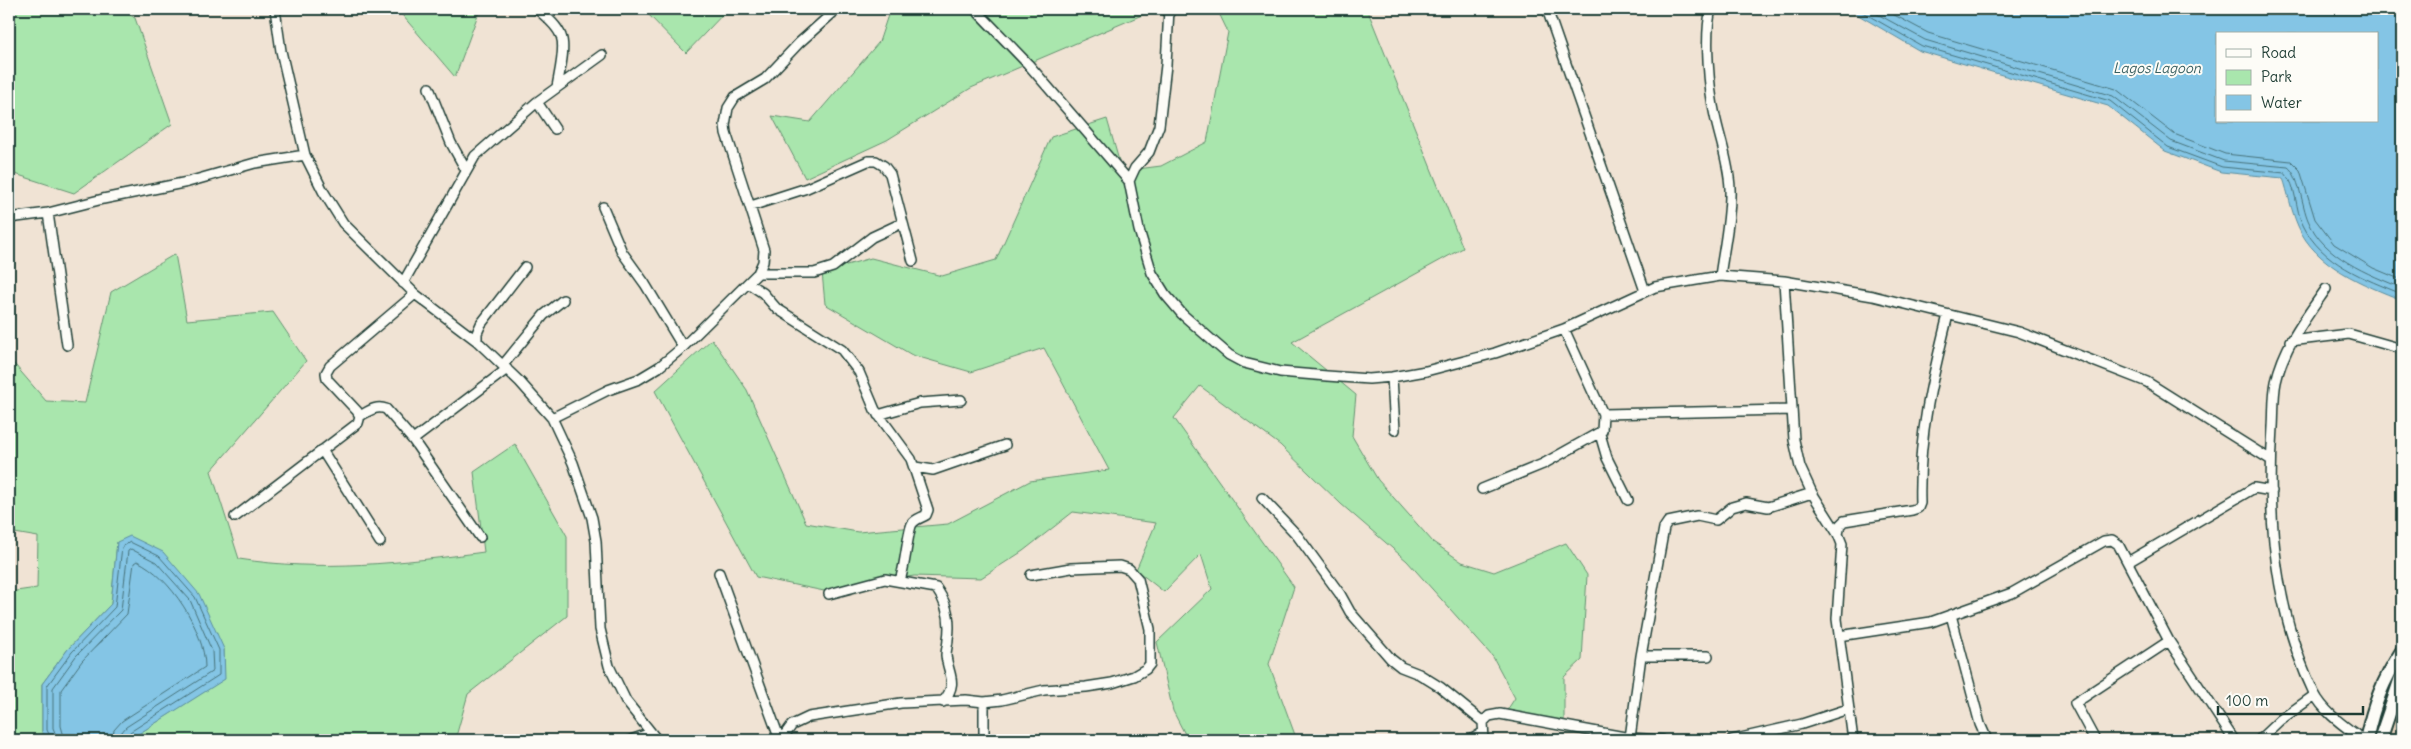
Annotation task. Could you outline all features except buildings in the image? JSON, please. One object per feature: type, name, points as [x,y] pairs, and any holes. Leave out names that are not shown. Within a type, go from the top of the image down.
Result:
[{"type":"main road","points":[[2365,740],[2374,704],[2388,673],[2402,651]]},
{"type":"main road","points":[[2380,740],[2402,675]]},
{"type":"street","points":[[275,9],[281,51],[305,155],[323,192],[343,223],[415,294],[478,342],[505,367],[552,418],[573,463],[592,518],[603,647],[616,684],[654,737],[631,740]]},
{"type":"street","points":[[537,9],[561,36],[561,66],[557,87]]},
{"type":"street","points":[[552,418],[608,390],[639,379],[659,367],[683,347],[758,273],[763,262],[764,250],[726,132],[725,125],[728,108],[735,97],[765,79],[799,43],[837,9]]},
{"type":"street","points":[[975,9],[1028,64],[1129,181],[1139,230],[1152,273],[1165,294],[1182,314],[1229,355],[1249,364],[1280,372],[1369,379],[1392,377],[1426,371],[1495,353],[1564,329],[1655,287],[1720,276],[1784,281],[1873,296],[2019,332],[2147,382],[2271,460]]},
{"type":"street","points":[[1129,181],[1135,168],[1149,152],[1157,132],[1166,65],[1169,9]]},
{"type":"street","points":[[1547,9],[1645,291]]},
{"type":"street","points":[[1711,9],[1708,68],[1715,115],[1726,160],[1730,187],[1720,276]]},
{"type":"street","points":[[403,283],[475,156],[537,102],[602,55]]},
{"type":"street","points":[[430,88],[451,143],[466,170]]},
{"type":"street","points":[[537,102],[555,129]]},
{"type":"street","points":[[9,218],[48,213],[103,199],[188,182],[255,163],[305,155]]},
{"type":"street","points":[[751,206],[807,188],[862,164],[876,161],[884,166],[890,174],[913,261]]},
{"type":"street","points":[[603,207],[622,252],[645,284],[683,347]]},
{"type":"street","points":[[48,213],[67,345]]},
{"type":"street","points":[[758,273],[814,273],[832,267],[872,236],[902,223]]},
{"type":"street","points":[[478,342],[477,333],[482,324],[525,267]]},
{"type":"street","points":[[1784,281],[1794,440],[1800,467],[1812,493],[1838,534],[1842,544],[1836,619],[1853,740]]},
{"type":"street","points":[[748,283],[764,293],[776,308],[842,350],[850,358],[859,372],[878,415],[903,446],[915,467],[928,510],[926,515],[911,526],[906,560],[900,580]]},
{"type":"street","points":[[2326,289],[2290,341],[2276,382],[2271,460],[2272,522],[2279,581],[2293,637],[2315,695],[2338,721],[2365,740]]},
{"type":"street","points":[[360,416],[327,379],[326,373],[330,366],[415,294]]},
{"type":"street","points":[[413,440],[505,367],[544,316],[563,300]]},
{"type":"street","points":[[1838,534],[1840,525],[1844,521],[1918,508],[1920,503],[1920,447],[1930,383],[1948,315]]},
{"type":"street","points":[[1564,329],[1603,414],[1602,431],[1600,434],[1607,458],[1628,500]]},
{"type":"street","points":[[2290,341],[2349,334],[2402,350]]},
{"type":"street","points":[[1392,377],[1395,430]]},
{"type":"street","points":[[878,415],[920,404],[961,400]]},
{"type":"street","points":[[235,517],[358,423],[360,416],[374,408],[381,407],[386,409],[413,440],[480,536]]},
{"type":"street","points":[[1603,414],[1791,410]]},
{"type":"street","points":[[1482,489],[1543,464],[1600,434]]},
{"type":"street","points":[[915,467],[932,470],[1005,445]]},
{"type":"street","points":[[322,450],[380,542]]},
{"type":"street","points":[[2128,562],[2254,488],[2272,491]]},
{"type":"street","points":[[1630,738],[1641,656],[1664,528],[1668,522],[1697,516],[1716,520],[1732,507],[1746,503],[1768,507],[1812,493]]},
{"type":"street","points":[[1262,498],[1297,535],[1340,594],[1350,612],[1391,659],[1401,667],[1420,674],[1440,687],[1483,722]]},
{"type":"street","points":[[1839,636],[1931,622],[2012,593],[2104,541],[2116,542],[2169,641],[2234,740]]},
{"type":"street","points":[[780,740],[792,725],[810,718],[889,705],[966,700],[984,702],[1044,690],[1086,687],[1141,674],[1150,664],[1150,629],[1138,579],[1129,569],[1120,566],[1071,568],[1032,575]]},
{"type":"street","points":[[719,573],[780,740]]},
{"type":"street","points":[[829,594],[877,580],[900,580],[936,588],[947,607],[949,637],[946,653],[951,671],[951,688],[943,702]]},
{"type":"street","points":[[1951,615],[1980,724],[1987,740]]},
{"type":"street","points":[[2095,740],[2075,703],[2169,641]]},
{"type":"street","points":[[1641,656],[1708,656]]},
{"type":"street","points":[[2259,740],[2280,720],[2315,695]]},
{"type":"street","points":[[984,702],[984,740]]},
{"type":"street","points":[[1732,740],[1802,724],[1848,709]]},
{"type":"street","points":[[1471,740],[1483,737],[1483,722],[1489,716],[1500,714],[1630,738],[1662,740]]},
{"type":"shaded area","points":[[2402,689],[2402,740],[2387,740]]},
{"type":"green space","points":[[9,9],[121,9],[135,18],[172,124],[74,193],[9,172]]},
{"type":"green space","points":[[397,9],[480,9],[455,77]]},
{"type":"green space","points":[[643,9],[728,9],[686,53]]},
{"type":"green space","points":[[890,9],[1156,9],[971,88],[887,140],[805,178],[772,116],[810,122],[879,42]]},
{"type":"green space","points":[[1217,9],[1367,9],[1463,248],[1292,342],[1356,395],[1352,436],[1378,480],[1433,542],[1462,562],[1494,572],[1566,543],[1587,575],[1582,660],[1564,677],[1564,726],[1504,715],[1515,698],[1493,657],[1407,561],[1341,504],[1280,445],[1200,386],[1174,418],[1294,587],[1269,664],[1295,735],[1300,740],[1188,740],[1173,711],[1157,642],[1212,589],[1201,554],[1164,592],[1136,570],[1156,523],[1073,512],[1023,551],[981,578],[914,576],[824,591],[756,577],[655,391],[712,339],[747,390],[806,523],[858,532],[948,524],[1030,481],[1109,470],[1044,348],[971,372],[912,355],[825,304],[822,272],[871,258],[942,276],[996,260],[1051,137],[1107,119],[1122,171],[1161,166],[1207,142],[1228,32]]},
{"type":"green space","points":[[175,254],[187,320],[273,312],[306,361],[211,471],[239,559],[269,563],[331,565],[423,560],[484,552],[474,472],[515,444],[567,536],[567,616],[468,694],[455,740],[129,740],[224,679],[224,649],[117,542],[111,604],[68,649],[42,684],[42,732],[48,740],[9,740],[9,592],[37,588],[38,537],[9,532],[9,358],[46,401],[85,403],[111,292]]},
{"type":"water","name":"Lagos Lagoon","points":[[1848,9],[2402,9],[2402,300],[2357,281],[2328,263],[2316,252],[2298,226],[2283,178],[2221,172],[2165,151],[2108,106],[1920,51]]},
{"type":"water","points":[[130,536],[163,552],[199,594],[224,649],[225,679],[129,740],[48,740],[42,732],[42,684],[68,649],[111,604],[117,542]]}]
